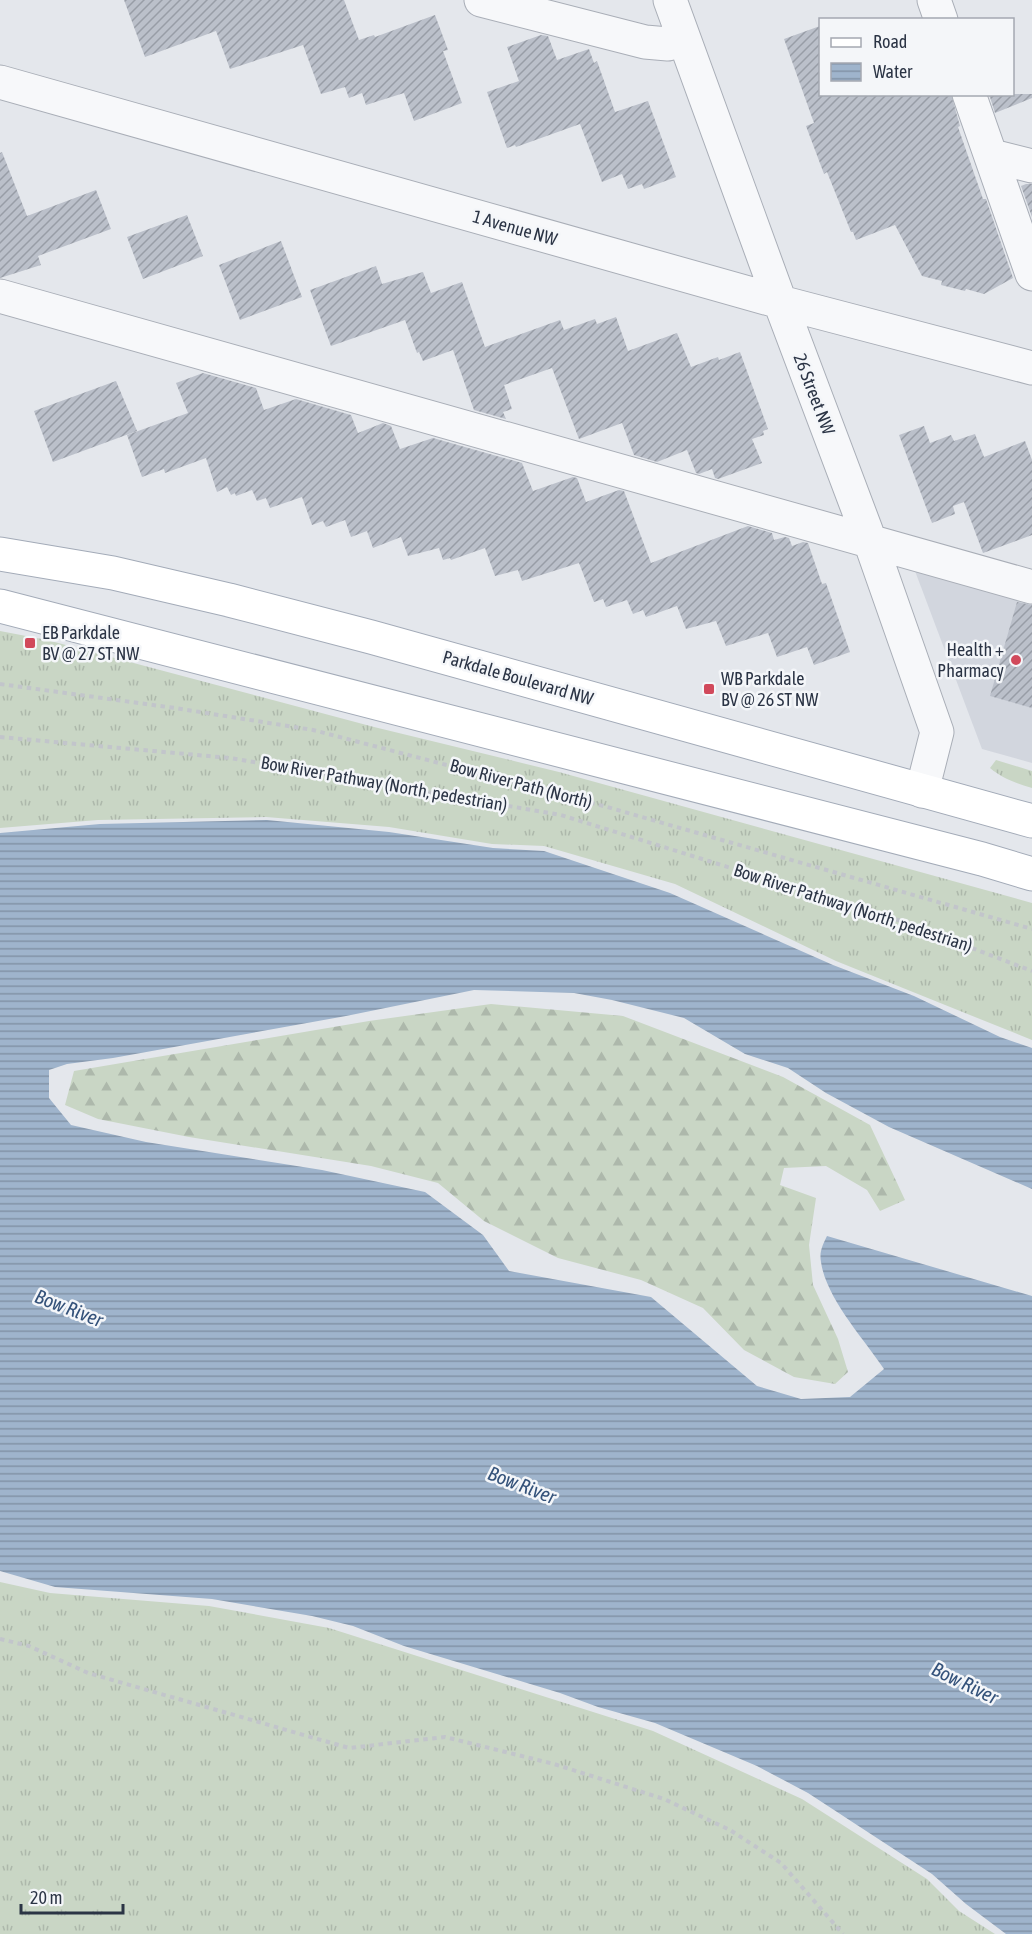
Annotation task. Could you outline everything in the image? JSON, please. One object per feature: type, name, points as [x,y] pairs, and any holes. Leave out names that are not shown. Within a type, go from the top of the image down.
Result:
[{"type":"main road","name":"Parkdale Boulevard NW","points":[[0,554],[113,573],[229,600],[371,637],[1032,821]]},
{"type":"main road","points":[[0,606],[971,856],[1032,874]]},
{"type":"street","points":[[481,0],[645,42],[668,44],[684,40]]},
{"type":"street","points":[[934,0],[940,18]]},
{"type":"street","name":"26 Street NW","points":[[678,2],[684,40],[870,541],[937,732],[922,791]]},
{"type":"street","name":"1 Avenue NW","points":[[0,82],[780,302],[1032,368]]},
{"type":"street","points":[[970,96],[1032,274]]},
{"type":"street","points":[[992,156],[1032,166]]},
{"type":"street","points":[[0,296],[1032,587]]},
{"type":"path","name":"Bow River Path (North)","points":[[0,684],[313,730],[607,807],[1032,928]]},
{"type":"path","name":"Bow River Pathway (North, pedestrian)","points":[[0,736],[230,758],[561,815],[901,921],[1032,971]]},
{"type":"path","points":[[0,1638],[29,1646],[88,1673],[349,1748],[445,1737],[554,1764],[664,1799],[730,1830],[781,1863],[843,1934]]},
{"type":"shaded area","points":[[912,563],[1032,597],[1032,763],[982,749]]},
{"type":"green space","points":[[0,631],[47,640],[374,727],[559,772],[1032,903],[1032,1040],[836,961],[675,884],[544,846],[492,844],[389,827],[266,817],[98,820],[0,828]]},
{"type":"green space","points":[[996,760],[1032,771],[1032,788],[995,772],[990,768]]},
{"type":"green space","points":[[491,1004],[623,1016],[783,1077],[870,1125],[905,1200],[880,1211],[867,1190],[826,1166],[784,1168],[780,1185],[816,1198],[809,1245],[813,1285],[838,1339],[848,1372],[835,1384],[794,1377],[744,1350],[703,1308],[641,1280],[558,1258],[484,1221],[438,1183],[371,1166],[189,1137],[98,1119],[65,1105],[74,1071],[369,1021]]},
{"type":"green space","points":[[0,1582],[50,1593],[209,1606],[329,1628],[653,1731],[802,1799],[927,1879],[959,1911],[995,1934],[0,1934]]},
{"type":"water","name":"Bow River","points":[[267,820],[389,832],[493,848],[544,851],[670,893],[833,965],[914,996],[1000,1037],[1032,1048],[1032,1189],[889,1127],[826,1093],[788,1068],[745,1054],[684,1018],[574,993],[474,990],[346,1016],[113,1058],[67,1064],[49,1070],[49,1098],[71,1125],[146,1142],[322,1170],[425,1192],[483,1235],[509,1271],[651,1297],[757,1386],[801,1399],[850,1397],[884,1369],[847,1318],[824,1276],[821,1258],[827,1236],[1032,1296],[1032,1934],[1006,1934],[966,1904],[932,1874],[808,1793],[757,1766],[655,1723],[404,1646],[353,1626],[312,1616],[212,1599],[55,1587],[0,1571],[0,833],[100,824]]},
{"type":"building","points":[[124,0],[344,0],[359,40],[374,35],[375,37],[435,15],[448,50],[443,51],[462,103],[414,121],[404,93],[366,105],[362,93],[349,98],[345,87],[321,94],[303,45],[230,69],[216,31],[145,57]]},
{"type":"building","points":[[819,26],[819,96],[952,96],[960,126],[958,127],[1013,278],[984,294],[966,289],[965,291],[941,285],[942,281],[922,276],[895,225],[856,240],[827,172],[824,174],[806,126],[814,123],[784,39]]},
{"type":"building","points":[[541,35],[548,36],[557,60],[589,49],[594,63],[597,61],[615,112],[648,101],[676,177],[644,189],[642,184],[628,189],[622,174],[602,182],[580,124],[516,147],[515,145],[507,148],[487,92],[519,81],[507,47]]},
{"type":"building","points":[[1032,94],[1032,98],[995,113],[990,96]]},
{"type":"building","points":[[2,152],[27,216],[96,190],[111,229],[38,256],[41,265],[0,278],[0,153]]},
{"type":"building","points":[[1032,184],[1032,217],[1021,186]]},
{"type":"building","points":[[187,215],[203,256],[143,279],[127,237]]},
{"type":"building","points":[[281,241],[302,297],[240,320],[219,265]]},
{"type":"building","points":[[376,266],[382,284],[423,272],[431,293],[462,282],[485,347],[560,320],[564,330],[595,319],[597,324],[616,317],[628,351],[677,333],[691,367],[740,352],[768,429],[763,431],[764,435],[752,439],[762,463],[718,479],[715,478],[712,469],[696,473],[687,450],[657,462],[634,455],[622,423],[579,439],[552,368],[504,385],[512,409],[503,412],[506,419],[474,410],[453,350],[423,361],[419,352],[417,353],[405,320],[331,346],[310,290]]},
{"type":"building","points":[[203,373],[256,388],[264,410],[296,399],[351,415],[358,433],[383,423],[391,426],[400,449],[433,438],[522,463],[533,491],[573,477],[577,478],[586,502],[619,490],[624,491],[651,563],[748,526],[772,533],[774,540],[789,538],[792,546],[803,542],[808,543],[822,584],[826,583],[850,652],[814,665],[807,647],[777,657],[768,633],[726,646],[716,621],[686,629],[677,606],[646,617],[643,610],[633,614],[627,600],[606,607],[603,599],[594,602],[579,563],[522,581],[518,570],[495,576],[485,548],[451,560],[450,558],[443,560],[439,548],[408,556],[401,537],[373,548],[367,531],[351,537],[345,520],[326,527],[323,521],[312,525],[302,497],[270,508],[266,498],[257,501],[252,490],[236,496],[235,493],[231,495],[227,487],[217,492],[206,458],[165,473],[164,469],[142,477],[127,435],[188,413],[176,383]]},
{"type":"building","points":[[116,381],[137,431],[53,462],[34,411]]},
{"type":"building","points":[[924,426],[930,443],[951,435],[954,441],[975,434],[984,457],[1025,441],[1032,460],[1032,535],[983,553],[964,502],[953,506],[955,514],[932,523],[899,435]]},
{"type":"building","name":"Health + Pharmacy","points":[[1017,602],[1032,605],[1032,708],[990,696]]},
{"type":"place","name":"EB Parkdale BV @ 27 ST NW","points":[[30,643]]},
{"type":"place","name":"Health + Pharmacy","points":[[1016,660]]},
{"type":"place","name":"WB Parkdale BV @ 26 ST NW","points":[[709,689]]}]
